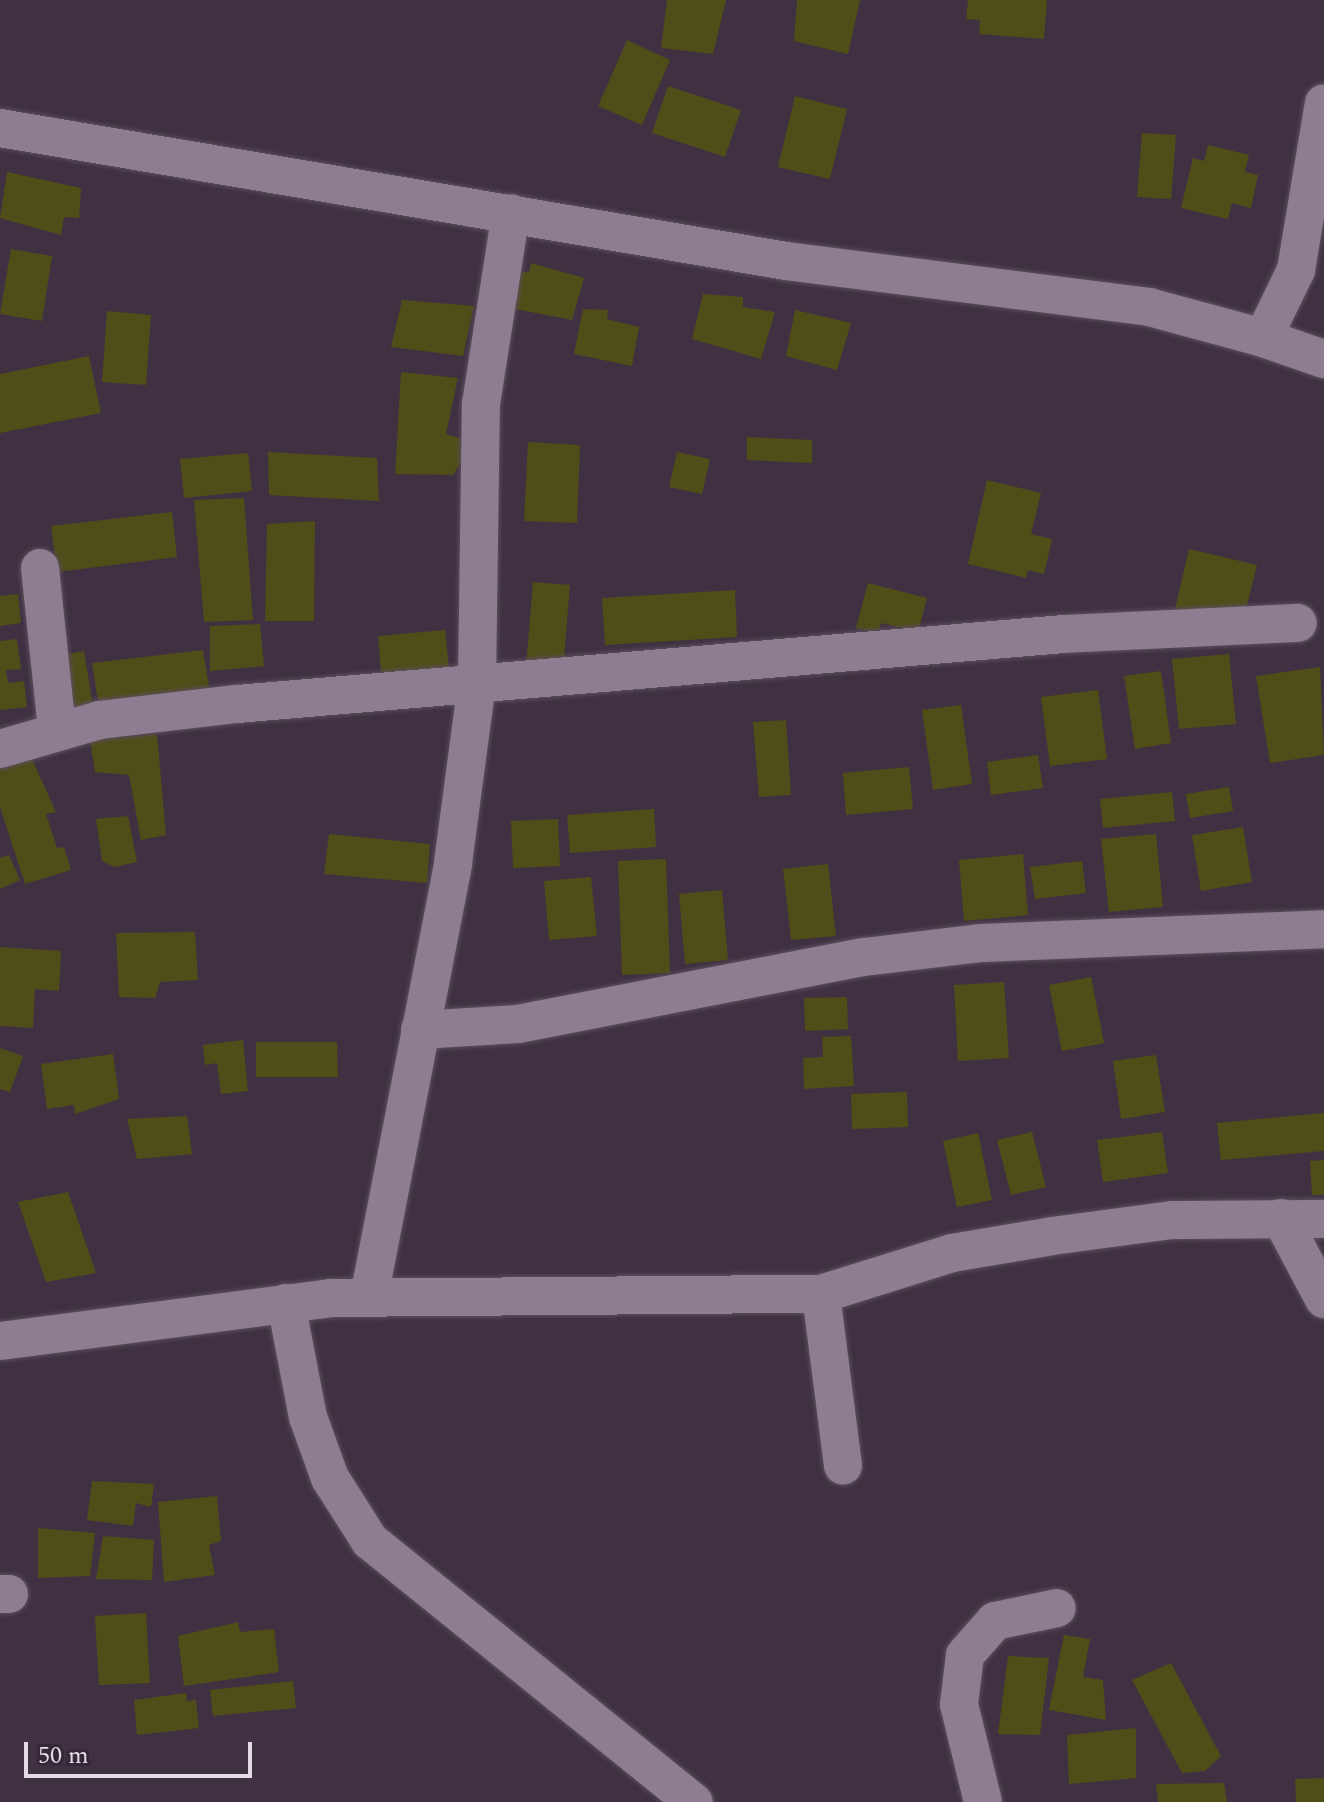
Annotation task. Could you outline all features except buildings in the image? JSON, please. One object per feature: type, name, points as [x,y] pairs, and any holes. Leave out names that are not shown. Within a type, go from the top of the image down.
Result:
[{"type":"street","points":[[1263,338],[1296,270],[1324,103]]},
{"type":"street","points":[[0,128],[891,277],[1149,307],[1263,338],[1324,359]]},
{"type":"street","points":[[369,1297],[420,1030],[477,683],[481,404],[511,213]]},
{"type":"street","points":[[40,568],[57,730]]},
{"type":"street","points":[[0,749],[57,730],[237,704],[1064,634],[1298,623]]},
{"type":"street","points":[[420,1030],[518,1024],[864,957],[982,943],[1324,929]]},
{"type":"street","points":[[1281,1218],[1324,1299]]},
{"type":"street","points":[[0,1341],[286,1303],[369,1297],[821,1294],[952,1253],[1052,1236],[1172,1220],[1324,1219]]},
{"type":"street","points":[[821,1294],[843,1466]]},
{"type":"street","points":[[286,1303],[308,1417],[330,1478],[370,1541],[694,1802]]},
{"type":"street","points":[[983,1802],[959,1704],[965,1655],[995,1621],[1057,1608]]}]
